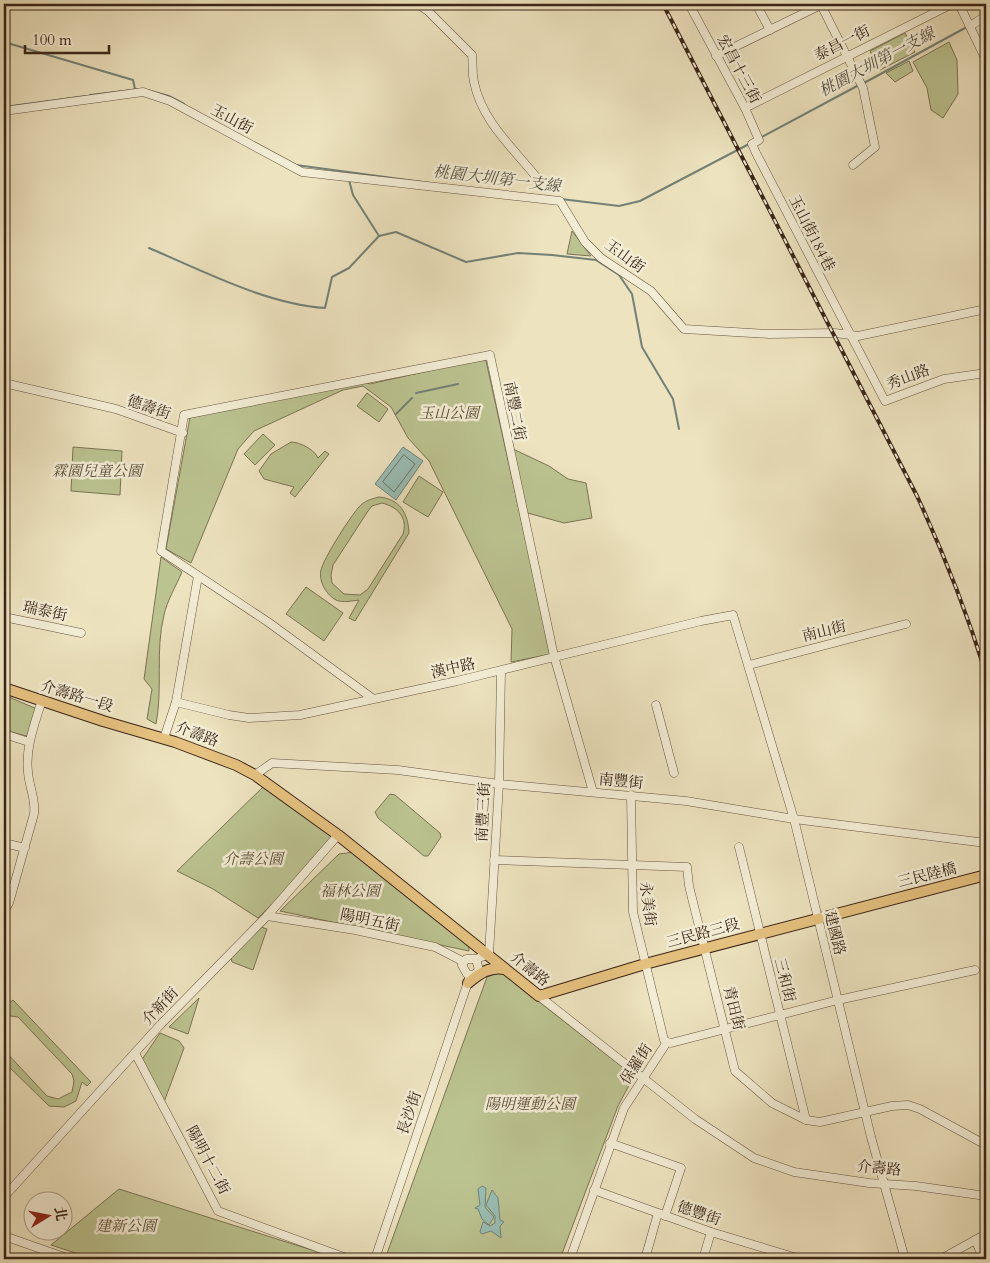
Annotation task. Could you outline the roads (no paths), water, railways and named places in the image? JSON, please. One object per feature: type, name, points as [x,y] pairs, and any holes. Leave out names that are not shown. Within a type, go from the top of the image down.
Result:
[{"type":"main road","name":"介壽路一段","points":[[4,688],[103,721],[142,731]]},
{"type":"main road","name":"介壽路","points":[[142,731],[236,765],[255,775],[338,835],[489,954],[504,969],[539,996]]},
{"type":"main road","name":"三民陸橋","points":[[875,903],[986,875]]},
{"type":"main road","name":"三民路三段","points":[[539,996],[645,964],[875,903]]},
{"type":"main road","points":[[469,979],[495,967],[504,969]]},
{"type":"street","points":[[416,4],[428,11],[472,55],[473,82],[494,129],[503,136],[545,188]]},
{"type":"street","name":"宏昌十三街","points":[[689,4],[745,108],[756,141]]},
{"type":"street","points":[[756,4],[770,30]]},
{"type":"street","points":[[716,56],[822,4],[861,84],[875,147],[853,166]]},
{"type":"street","name":"泰昌一街","points":[[745,108],[952,4]]},
{"type":"street","points":[[958,4],[986,60]]},
{"type":"street","points":[[969,25],[986,16]]},
{"type":"street","name":"玉山街","points":[[4,111],[143,92],[170,101],[302,172],[560,201],[585,242],[601,258],[651,291],[684,329],[769,334],[835,333],[858,336],[986,309]]},
{"type":"street","name":"玉山街184巷","points":[[756,141],[756,153],[848,335]]},
{"type":"street","name":"秀山路","points":[[848,335],[885,401],[944,379],[986,373]]},
{"type":"street","name":"南豐二街","points":[[183,433],[184,416],[490,356],[554,656],[593,792]]},
{"type":"street","name":"德壽街","points":[[4,383],[116,410],[183,433],[160,552],[313,654],[372,698]]},
{"type":"street","points":[[164,738],[176,702],[198,576]]},
{"type":"street","name":"漢中路","points":[[176,702],[229,715],[276,717],[300,715],[501,671],[554,656],[733,615]]},
{"type":"street","name":"建國路","points":[[733,615],[794,819],[865,1113],[905,1259]]},
{"type":"street","name":"瑞泰街","points":[[4,617],[81,633]]},
{"type":"street","name":"南山街","points":[[749,665],[906,624]]},
{"type":"street","name":"南豐三街","points":[[489,954],[499,784],[501,671]]},
{"type":"street","points":[[4,911],[9,903],[25,848],[35,804],[28,773],[29,742],[42,700]]},
{"type":"street","points":[[656,705],[674,772]]},
{"type":"street","points":[[4,734],[29,742]]},
{"type":"street","name":"南豐街","points":[[255,775],[272,763],[304,763],[398,770],[499,784],[694,802],[794,819],[986,843]]},
{"type":"street","name":"永美街","points":[[631,795],[633,912],[664,1040],[667,1042]]},
{"type":"street","name":"介新街","points":[[4,1197],[135,1053],[267,916],[338,835]]},
{"type":"street","points":[[4,843],[25,848]]},
{"type":"street","name":"三和街","points":[[739,847],[806,1120]]},
{"type":"street","name":"青田街","points":[[494,860],[687,867],[689,886],[735,1071],[772,1103],[806,1120],[820,1122],[892,1106],[908,1105],[920,1109],[986,1145]]},
{"type":"street","name":"陽明五街","points":[[267,916],[355,930],[434,947],[464,962]]},
{"type":"street","points":[[469,979],[464,972],[464,962],[469,958],[476,959],[489,954]]},
{"type":"street","name":"長沙街","points":[[375,1259],[469,979],[479,970],[476,959]]},
{"type":"street","name":"保羅街","points":[[570,1259],[624,1108],[667,1042],[671,1043],[838,1000],[975,970]]},
{"type":"street","name":"介壽路","points":[[539,996],[695,1119],[754,1158],[794,1172],[868,1183],[883,1182],[986,1192]]},
{"type":"street","name":"陽明十二街","points":[[135,1053],[218,1211],[349,1259]]},
{"type":"street","points":[[610,1143],[681,1168],[661,1214],[645,1259]]},
{"type":"street","name":"介壽路","points":[[883,1182],[986,1197]]},
{"type":"street","name":"介壽路","points":[[883,1182],[986,1197]]},
{"type":"street","name":"德豐街","points":[[594,1190],[711,1232],[797,1258]]},
{"type":"street","points":[[703,1259],[711,1232]]},
{"type":"street","points":[[941,1259],[986,1234]]},
{"type":"street","points":[[4,1236],[70,1259]]},
{"type":"street","points":[[975,1240],[984,1259]]},
{"type":"water","points":[[403,447],[423,461],[396,500],[375,484]]},
{"type":"water","points":[[482,1186],[486,1188],[485,1207],[494,1217],[489,1225],[482,1219],[478,1209],[475,1208],[480,1205],[478,1189]]},
{"type":"water","points":[[492,1190],[498,1198],[500,1220],[504,1222],[500,1226],[501,1238],[491,1231],[482,1234],[480,1232],[483,1222],[490,1226],[495,1223],[495,1216],[486,1205]]},
{"type":"waterway","name":"桃園大圳第一支線","points":[[864,83],[965,28]]},
{"type":"waterway","points":[[4,42],[133,80],[135,89]]},
{"type":"waterway","name":"桃園大圳第一支線","points":[[760,138],[859,85]]},
{"type":"waterway","name":"桃園大圳第一支線","points":[[90,95],[140,89]]},
{"type":"waterway","name":"桃園大圳第一支線","points":[[147,90],[169,96],[184,104]]},
{"type":"waterway","name":"桃園大圳第一支線","points":[[4,107],[86,96]]},
{"type":"waterway","name":"桃園大圳第一支線","points":[[561,199],[619,206],[640,201],[749,144]]},
{"type":"waterway","name":"桃園大圳第一支線","points":[[296,165],[430,183]]},
{"type":"waterway","points":[[149,248],[258,293],[280,300],[325,308],[332,277],[349,268],[379,236],[353,195],[349,180]]},
{"type":"waterway","points":[[379,236],[396,232],[466,262],[518,253],[596,260],[619,275],[632,294],[642,347],[673,399],[679,429]]},
{"type":"waterway","points":[[416,393],[458,384]]},
{"type":"waterway","points":[[396,414],[412,398]]},
{"type":"railway","points":[[663,4],[917,496],[937,540],[986,674]]},
{"type":"park label","name":"玉山公園","points":[[449,413]]},
{"type":"park label","name":"霖園兒童公園","points":[[97,471]]},
{"type":"park label","name":"介壽公園","points":[[253,859]]},
{"type":"park label","name":"福林公園","points":[[350,891]]},
{"type":"park label","name":"陽明運動公園","points":[[530,1104]]},
{"type":"park label","name":"建新公園","points":[[126,1226]]}]
